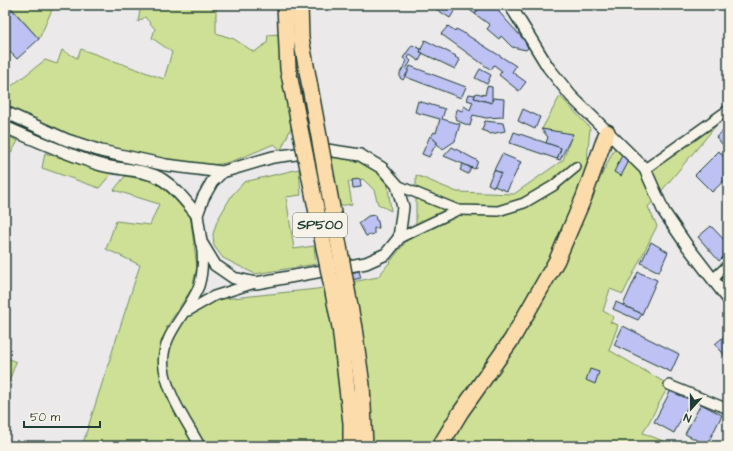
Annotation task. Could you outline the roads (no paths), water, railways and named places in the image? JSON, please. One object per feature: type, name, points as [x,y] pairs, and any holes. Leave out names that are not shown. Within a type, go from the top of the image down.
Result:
[{"type":"highway","name":"SP500","points":[[285,5],[288,69],[340,327],[351,423],[351,446]]},
{"type":"highway","name":"SP500","points":[[300,5],[301,38],[354,328],[362,386],[365,446]]},
{"type":"highway","points":[[440,446],[460,413],[512,338],[557,260],[584,197],[607,132]]},
{"type":"street","points":[[510,5],[548,67],[571,96],[645,169],[660,203],[688,247],[728,299]]},
{"type":"street","points":[[645,169],[728,110]]},
{"type":"street","points":[[5,112],[67,140],[101,151],[166,165],[222,172],[273,157],[327,150],[360,155],[382,168],[396,185],[403,207],[400,238]]},
{"type":"street","points":[[5,127],[62,152],[102,165],[147,174],[163,179],[182,197],[197,215]]},
{"type":"street","points":[[396,185],[458,210],[498,211],[524,204],[553,186],[576,166]]},
{"type":"street","points":[[200,446],[172,394],[164,369],[164,354],[169,336],[192,301],[199,284],[202,255],[197,215],[203,198],[212,182],[222,172]]},
{"type":"street","points":[[182,315],[197,304],[214,296],[256,283],[366,263],[386,254],[400,238],[458,210]]},
{"type":"street","points":[[201,242],[215,265],[234,278],[256,283]]},
{"type":"street","points":[[713,280],[728,265]]},
{"type":"street","points":[[669,384],[728,409]]}]
